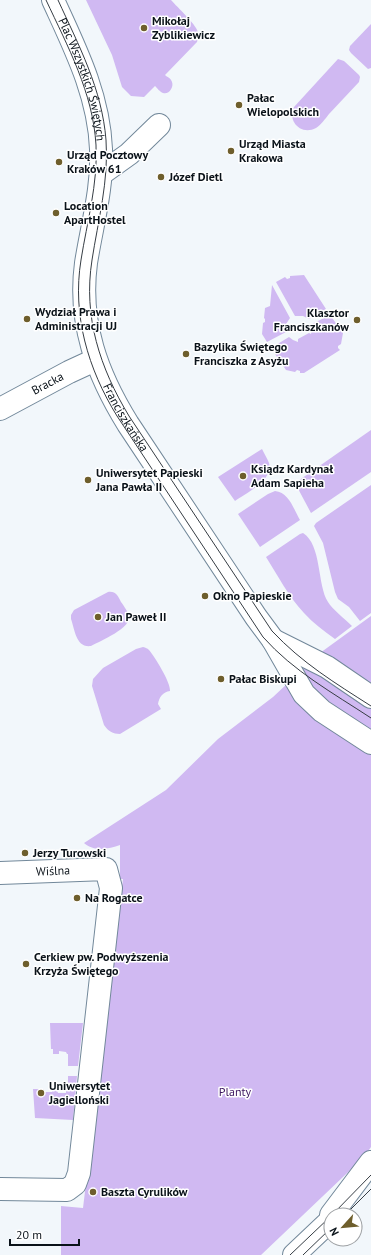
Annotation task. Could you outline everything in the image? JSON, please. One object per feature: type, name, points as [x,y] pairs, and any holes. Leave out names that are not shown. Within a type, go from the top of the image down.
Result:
[{"type":"street","name":"Plac Wszystkich Świętych","points":[[53,0],[80,59],[93,97],[100,134],[101,168]]},
{"type":"street","points":[[101,168],[129,154],[159,125]]},
{"type":"street","name":"Franciszkańska","points":[[101,168],[86,264],[84,287],[88,326],[95,360],[110,394],[128,424],[256,617],[273,640],[304,694],[322,711],[371,743]]},
{"type":"street","name":"Bracka","points":[[0,409],[69,372],[95,360]]},
{"type":"street","name":"Franciszkańska","points":[[273,640],[327,667],[371,697]]},
{"type":"street","name":"Wiślna","points":[[0,873],[106,869],[111,888],[79,1173],[75,1184],[67,1190],[0,1189]]},
{"type":"street","points":[[339,1207],[371,1162]]},
{"type":"street","points":[[345,1207],[371,1186]]},
{"type":"street","points":[[294,1255],[323,1226]]},
{"type":"green space","points":[[86,0],[171,0],[194,24],[198,33],[197,42],[165,75],[172,82],[169,92],[163,93],[155,86],[144,97],[131,96],[122,87],[112,55]]},
{"type":"green space","points":[[371,24],[371,68],[368,69],[349,50],[350,46]]},
{"type":"green space","points":[[338,59],[344,61],[359,75],[359,82],[318,127],[310,130],[301,129],[294,122],[292,117],[294,107]]},
{"type":"green space","points":[[304,275],[326,309],[309,319],[303,316],[295,316],[276,282],[285,277],[287,279],[290,278],[290,276]]},
{"type":"green space","points":[[272,285],[290,318],[286,324],[286,332],[267,342],[262,334],[263,323],[265,322],[265,308],[270,306]]},
{"type":"green space","points":[[330,315],[343,333],[341,344],[338,346],[340,350],[304,373],[300,373],[300,371],[297,370],[295,372],[286,370],[271,348],[289,337],[298,342],[298,339],[309,333],[311,334],[312,324]]},
{"type":"green space","points":[[371,430],[371,472],[311,513],[295,483]]},
{"type":"green space","points":[[262,449],[269,463],[267,475],[252,490],[235,501],[218,477]]},
{"type":"green space","points":[[371,485],[371,613],[360,621],[349,607],[338,599],[323,543],[314,526],[316,523]]},
{"type":"green space","points":[[275,491],[280,492],[287,498],[300,520],[260,547],[238,514]]},
{"type":"green space","points":[[303,533],[313,546],[322,586],[328,602],[352,626],[335,639],[307,617],[293,600],[266,557]]},
{"type":"green space","points":[[108,592],[113,592],[118,596],[128,613],[129,621],[114,634],[91,646],[86,646],[79,641],[75,633],[71,615],[74,610]]},
{"type":"green space","name":"Planty","points":[[371,616],[371,1147],[364,1157],[261,1255],[61,1255],[61,1206],[83,1208],[123,879],[120,879],[120,845],[111,848],[97,849],[84,843],[166,790],[218,739],[273,697],[320,653]]},
{"type":"green space","points":[[143,647],[149,650],[159,664],[168,682],[170,691],[163,694],[159,699],[158,704],[161,709],[120,734],[113,733],[104,725],[92,686],[93,679],[103,668],[136,649]]},
{"type":"green space","points":[[50,1023],[83,1023],[78,1066],[68,1066],[68,1054],[66,1052],[59,1051],[59,1054],[53,1054],[53,1049],[51,1049]]},
{"type":"green space","points":[[68,1076],[77,1076],[73,1120],[35,1118],[33,1089],[44,1089],[44,1092],[52,1092],[52,1090],[57,1090],[58,1093],[66,1093],[68,1090]]},
{"type":"tram line","points":[[46,0],[71,53],[85,89],[94,126],[96,145],[95,174],[92,203],[81,260],[79,301],[85,341],[90,360],[98,380],[117,416],[263,637],[300,671],[371,718]]},
{"type":"tram line","points":[[58,0],[95,85],[104,121],[107,155],[106,170],[90,281],[92,322],[102,361],[129,416],[272,631],[307,663],[371,706]]},
{"type":"tram line","points":[[340,1207],[371,1175]]},
{"type":"tram line","points":[[353,1207],[371,1189]]},
{"type":"tram line","points":[[290,1255],[323,1224]]},
{"type":"tram line","points":[[303,1255],[323,1236]]},
{"type":"place","name":"Mikołaj Zyblikiewicz","points":[[144,28]]},
{"type":"place","name":"Pałac Wielopolskich","points":[[239,105]]},
{"type":"place","name":"Urząd Miasta Krakowa","points":[[231,151]]},
{"type":"place","name":"Urząd Pocztowy Kraków 61","points":[[59,162]]},
{"type":"place","name":"Józef Dietl","points":[[161,177]]},
{"type":"place","name":"Location ApartHostel","points":[[56,213]]},
{"type":"place","name":"Wydział Prawa i Administracji UJ","points":[[27,319]]},
{"type":"place","name":"Klasztor Franciszkanów","points":[[357,320]]},
{"type":"place","name":"Bazylika Świętego Franciszka z Asyżu","points":[[186,354]]},
{"type":"place","name":"Ksiądz Kardynał Adam Sapieha","points":[[243,476]]},
{"type":"place","name":"Uniwersytet Papieski Jana Pawła II","points":[[88,480]]},
{"type":"place","name":"Okno Papieskie","points":[[205,596]]},
{"type":"place","name":"Jan Paweł II","points":[[98,617]]},
{"type":"place","name":"Pałac Biskupi","points":[[221,679]]},
{"type":"place","name":"Jerzy Turowski","points":[[25,853]]},
{"type":"place","name":"Na Rogatce","points":[[77,898]]},
{"type":"place","name":"Cerkiew pw. Podwyższenia Krzyża Świętego","points":[[26,964]]},
{"type":"place","name":"Uniwersytet Jagielloński","points":[[41,1093]]},
{"type":"place","name":"Baszta Cyrulików","points":[[93,1192]]}]
